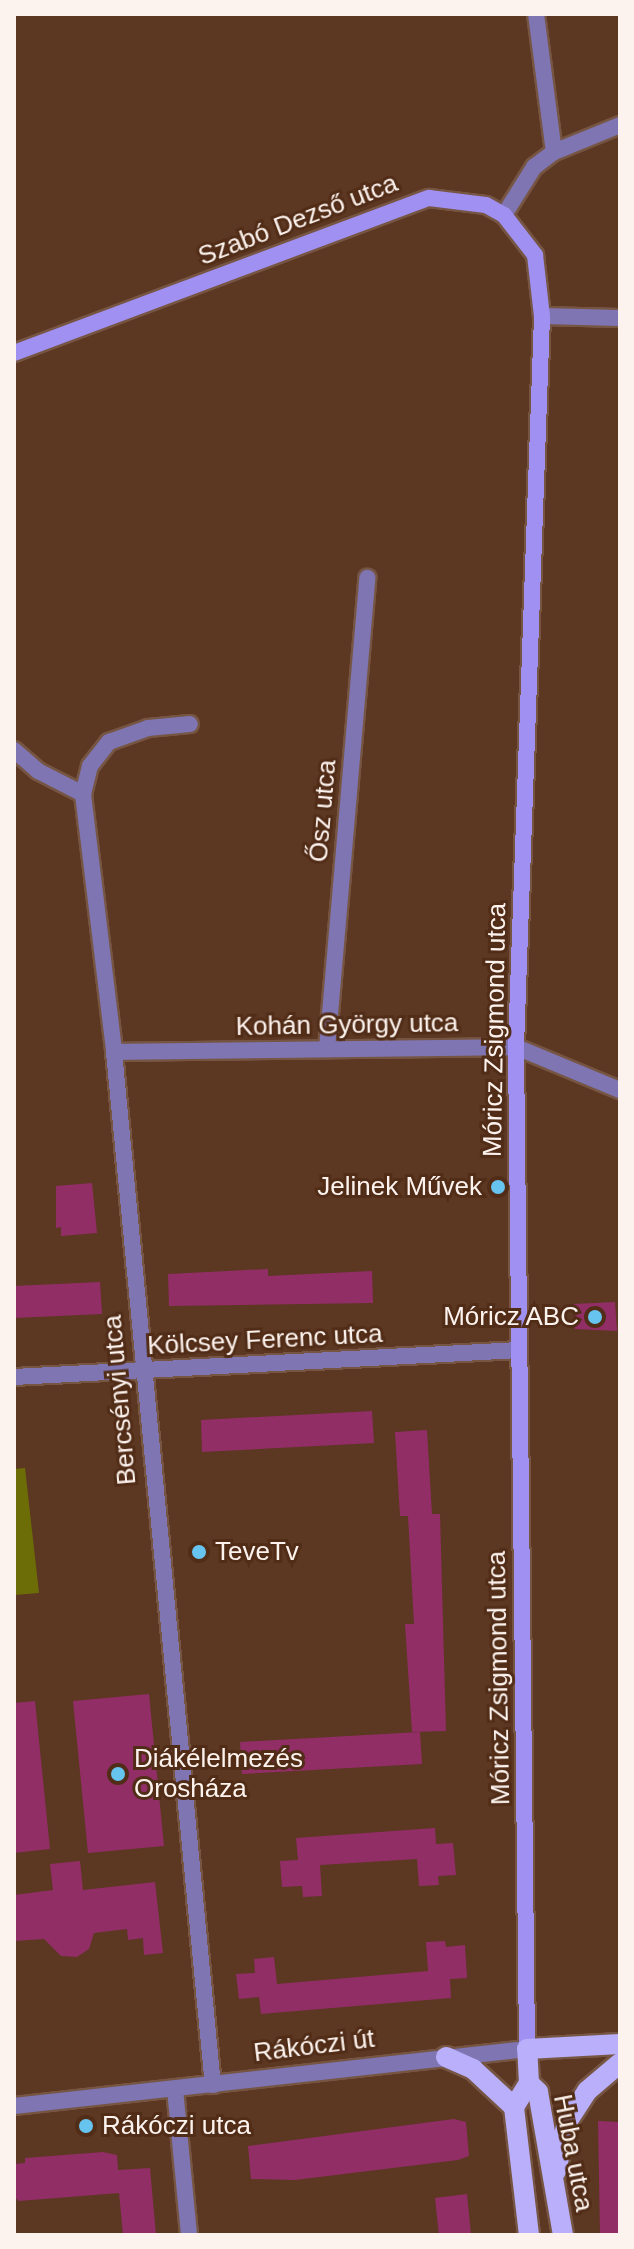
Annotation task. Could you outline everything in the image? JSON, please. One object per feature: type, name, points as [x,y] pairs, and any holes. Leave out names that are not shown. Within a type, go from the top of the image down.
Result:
[{"type":"main road","name":"Szabó Dezső utca","points":[[14,353],[403,203],[451,197],[504,215]]},
{"type":"main road","name":"Móricz Zsigmond utca","points":[[504,215],[535,255],[542,316],[516,1047],[527,2049]]},
{"type":"main road","name":"Rákóczi út","points":[[527,2049],[620,2044]]},
{"type":"main road","name":"Huba utca","points":[[527,2049],[529,2083],[514,2107],[529,2235]]},
{"type":"main road","points":[[446,2057],[473,2069],[514,2107]]},
{"type":"main road","points":[[554,2178],[567,2122],[587,2091],[620,2063]]},
{"type":"main road","name":"Huba utca","points":[[529,2083],[538,2092],[563,2235]]},
{"type":"street","points":[[536,14],[554,152]]},
{"type":"street","points":[[504,215],[534,167],[554,152],[620,125]]},
{"type":"street","points":[[542,316],[620,318]]},
{"type":"street","name":"Ősz utca","points":[[327,1049],[367,578]]},
{"type":"street","points":[[14,750],[38,771],[83,794],[90,766],[109,742],[148,728],[190,724]]},
{"type":"street","name":"Bercsényi utca","points":[[83,794],[114,1052],[141,1371],[213,2085]]},
{"type":"street","name":"Kohán György utca","points":[[114,1052],[516,1047],[620,1090]]},
{"type":"street","name":"Kölcsey Ferenc utca","points":[[14,1377],[519,1350]]},
{"type":"street","name":"Rákóczi út","points":[[14,2106],[527,2049]]},
{"type":"street","points":[[175,2089],[189,2235]]},
{"type":"shaded area","points":[[25,1468],[39,1593],[14,1595],[14,1469]]},
{"type":"building","points":[[92,1183],[97,1233],[61,1236],[61,1227],[56,1228],[56,1186]]},
{"type":"building","points":[[268,1269],[268,1276],[372,1271],[373,1303],[169,1306],[168,1274]]},
{"type":"building","points":[[100,1282],[102,1314],[14,1318],[14,1286]]},
{"type":"building","name":"Móricz ABC","points":[[615,1302],[617,1331],[575,1329],[573,1304]]},
{"type":"building","points":[[372,1411],[374,1443],[202,1452],[201,1420]]},
{"type":"building","points":[[427,1430],[432,1514],[440,1514],[446,1731],[412,1732],[405,1624],[414,1624],[408,1516],[400,1516],[395,1432]]},
{"type":"building","name":"Diákélelmezés Orosháza","points":[[149,1694],[164,1846],[88,1853],[73,1701]]},
{"type":"building","points":[[35,1701],[50,1849],[14,1853],[14,1703]]},
{"type":"building","points":[[420,1732],[422,1764],[242,1774],[240,1742]]},
{"type":"building","points":[[435,1828],[436,1844],[453,1843],[456,1875],[438,1876],[439,1885],[419,1886],[417,1859],[320,1865],[322,1896],[303,1897],[302,1886],[282,1887],[280,1861],[298,1860],[296,1838]]},
{"type":"building","points":[[80,1861],[83,1890],[155,1882],[163,1953],[144,1955],[143,1938],[128,1940],[127,1929],[94,1933],[89,1949],[77,1957],[61,1956],[44,1939],[14,1941],[14,1895],[53,1890],[50,1864]]},
{"type":"building","points":[[445,1941],[446,1947],[465,1945],[467,1978],[450,1979],[451,1998],[261,2014],[259,1997],[239,1999],[236,1974],[255,1973],[254,1959],[274,1957],[277,1984],[428,1971],[426,1942]]},
{"type":"building","points":[[454,2119],[466,2122],[469,2156],[458,2160],[295,2180],[251,2179],[248,2146]]},
{"type":"building","points":[[598,2121],[620,2122],[620,2235],[600,2235]]},
{"type":"building","points":[[103,2152],[117,2155],[118,2170],[150,2168],[156,2235],[123,2235],[119,2193],[19,2201],[14,2197],[14,2164],[25,2163],[25,2158]]},
{"type":"building","points":[[467,2194],[471,2235],[439,2235],[435,2198]]},
{"type":"place","name":"Jelinek Művek","points":[[498,1187]]},
{"type":"place","name":"Móricz ABC","points":[[595,1317]]},
{"type":"place","name":"TeveTv","points":[[199,1552]]},
{"type":"place","name":"Diákélelmezés Orosháza","points":[[118,1774]]},
{"type":"place","name":"Rákóczi utca","points":[[86,2126]]}]
